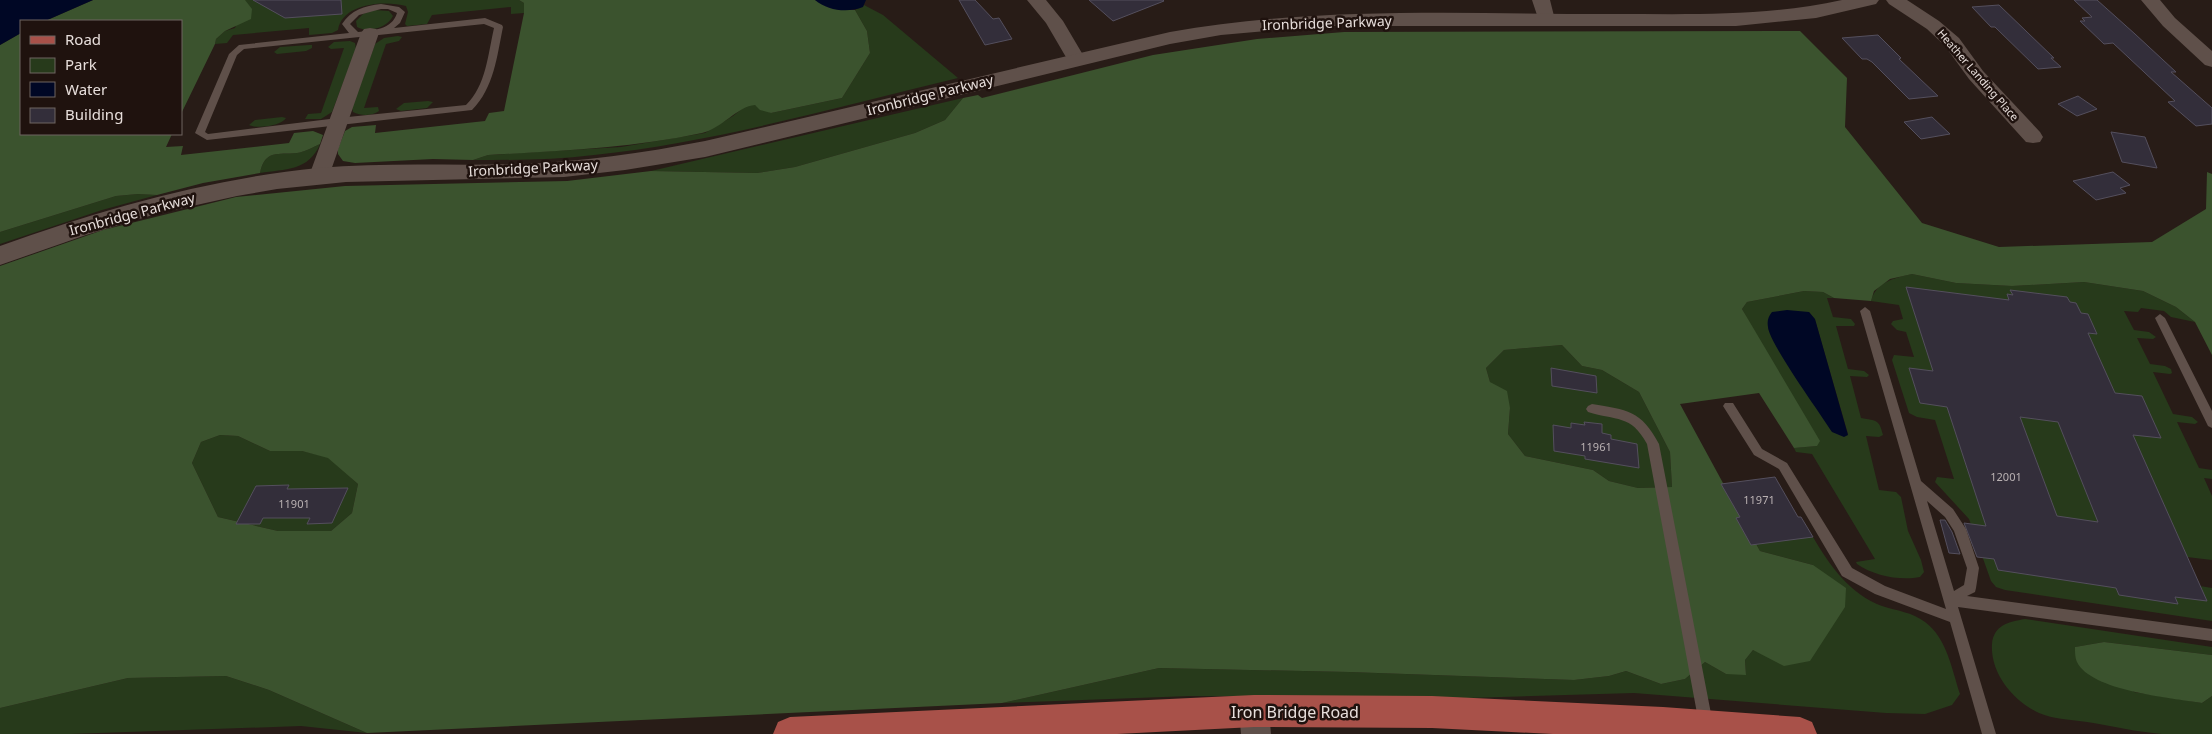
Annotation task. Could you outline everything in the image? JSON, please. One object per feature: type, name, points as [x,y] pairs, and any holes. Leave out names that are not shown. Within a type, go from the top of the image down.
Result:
[{"type":"main road","name":"Iron Bridge Road","points":[[790,734],[1255,722],[1432,712],[1706,726],[1800,734]]},
{"type":"street","points":[[1036,0],[1054,21],[1077,60]]},
{"type":"street","name":"Ironbridge Parkway","points":[[0,256],[44,239],[159,205],[233,188],[319,176],[374,172],[546,171],[663,157],[705,149],[1170,38],[1273,24],[1325,20],[1544,10],[1736,20],[1816,12],[1870,0]]},
{"type":"street","name":"Heather Landing Place","points":[[1896,0],[1933,25],[1952,42],[1976,75],[2033,137]]},
{"type":"street","points":[[2150,0],[2169,22],[2212,61]]},
{"type":"street","points":[[319,176],[369,33]]},
{"type":"lane","points":[[387,4],[399,8],[401,12],[398,22],[369,33],[348,28],[346,24],[348,19],[360,10],[387,4]]},
{"type":"lane","points":[[485,21],[498,26],[483,92],[477,102],[469,108],[338,121],[207,137],[200,133],[233,54],[242,47],[485,21]]},
{"type":"lane","points":[[1865,311],[1989,734]]},
{"type":"lane","points":[[2160,318],[2212,424]]},
{"type":"lane","points":[[1728,406],[1758,452],[1783,466],[1847,572],[1880,590],[1955,618]]},
{"type":"lane","points":[[1592,410],[1628,416],[1645,427],[1653,444],[1706,726]]},
{"type":"lane","points":[[1916,484],[1949,513],[1960,529],[1973,568],[1970,588],[1950,600]]},
{"type":"lane","points":[[1950,600],[2212,635]]},
{"type":"green space","points":[[93,0],[245,0],[252,9],[251,19],[225,31],[216,39],[182,112],[182,20],[47,20]]},
{"type":"green space","points":[[245,0],[519,0],[524,3],[524,13],[511,14],[511,7],[432,15],[427,24],[407,26],[405,24],[408,12],[406,6],[387,3],[376,4],[356,9],[347,14],[341,21],[338,30],[332,33],[309,35],[309,28],[233,35],[227,43],[215,44],[216,39],[225,31],[235,28]]},
{"type":"green space","points":[[519,0],[815,0],[840,10],[855,10],[867,31],[870,53],[842,98],[771,113],[760,110],[755,105],[749,106],[716,127],[702,133],[622,145],[488,155],[473,160],[433,159],[355,163],[343,161],[338,154],[338,149],[345,131],[352,127],[376,125],[375,133],[485,121],[489,113],[504,111],[524,13],[524,3]]},
{"type":"green space","points":[[864,5],[883,15],[958,78],[731,133],[686,142],[579,157],[473,160],[488,155],[621,147],[705,133],[747,105],[755,105],[771,113],[842,98],[870,53],[867,31],[855,10]]},
{"type":"green space","points":[[374,10],[389,11],[393,16],[387,24],[377,28],[367,30],[357,27],[356,21],[363,14]]},
{"type":"green space","points":[[1800,31],[1847,78],[1845,127],[1922,223],[1999,247],[2152,242],[2206,209],[2207,172],[2212,174],[2212,355],[2195,322],[2176,307],[2143,291],[2084,282],[2012,286],[1956,283],[1912,274],[1890,279],[1874,291],[1871,301],[1834,298],[1823,292],[1804,291],[1747,302],[1742,309],[1820,441],[1817,446],[1794,448],[1759,393],[1680,404],[1760,551],[1813,565],[1846,588],[1845,607],[1810,661],[1784,666],[1753,650],[1745,660],[1746,675],[1726,674],[1705,662],[1685,679],[1661,684],[1626,671],[1609,676],[1574,680],[1159,668],[1002,703],[367,733],[269,690],[226,676],[128,678],[0,708],[0,266],[103,230],[236,197],[345,186],[567,181],[651,171],[757,173],[795,167],[915,133],[945,120],[963,98],[978,95],[982,98],[1153,55],[1257,39],[1344,32]],"holes":[[[1562,345],[1582,366],[1602,370],[1639,392],[1670,452],[1672,487],[1638,488],[1609,481],[1593,470],[1525,456],[1508,434],[1510,408],[1507,391],[1490,382],[1486,368],[1504,350]],[[220,435],[238,436],[270,451],[302,451],[328,458],[358,484],[352,513],[331,531],[278,531],[218,517],[192,463],[201,442]]]},
{"type":"green space","points":[[20,34],[20,135],[172,135],[166,147],[183,146],[181,155],[289,143],[294,133],[313,131],[323,135],[320,144],[306,151],[278,154],[269,157],[262,165],[260,173],[203,183],[157,195],[116,196],[0,232],[0,45]]},
{"type":"green space","points":[[402,37],[399,41],[386,44],[364,108],[378,107],[379,111],[366,115],[353,112],[352,108],[375,44],[384,38]]},
{"type":"green space","points":[[350,41],[355,43],[356,49],[332,112],[321,119],[305,119],[308,114],[321,113],[344,48],[331,49],[328,47],[334,42]]},
{"type":"green space","points":[[312,45],[312,48],[306,51],[277,54],[274,52],[280,47]]},
{"type":"green space","points":[[963,98],[945,120],[915,133],[795,167],[757,173],[651,171]]},
{"type":"green space","points":[[433,102],[427,108],[401,111],[396,109],[404,103]]},
{"type":"green space","points":[[286,118],[274,125],[257,127],[249,125],[255,120]]},
{"type":"green space","points":[[320,144],[310,159],[303,164],[287,169],[260,173],[265,160],[273,155],[306,151]]},
{"type":"green space","points":[[157,195],[102,210],[0,244],[0,232],[116,196]]},
{"type":"green space","points":[[1912,274],[1956,283],[2012,286],[2084,282],[2143,291],[2176,307],[2195,322],[2171,317],[2164,311],[2141,308],[2138,312],[2124,311],[2134,330],[2149,332],[2156,337],[2153,339],[2137,338],[2150,364],[2165,366],[2171,369],[2172,373],[2170,374],[2153,372],[2173,414],[2192,417],[2198,422],[2195,424],[2177,422],[2199,468],[2212,470],[2212,479],[2204,478],[2212,496],[2212,560],[2187,557],[2194,585],[2212,588],[2212,621],[2005,590],[1996,587],[1991,581],[1969,519],[1935,482],[1937,477],[1954,479],[1935,420],[1917,417],[1909,413],[1892,360],[1894,355],[1914,357],[1906,332],[1897,330],[1891,324],[1893,321],[1903,319],[1899,305],[1871,301],[1881,285],[1892,279]]},
{"type":"green space","points":[[1804,291],[1823,292],[1834,298],[1827,298],[1833,317],[1851,319],[1855,324],[1854,326],[1836,326],[1848,369],[1864,371],[1869,375],[1867,377],[1850,376],[1861,418],[1878,423],[1882,430],[1883,435],[1879,437],[1866,436],[1879,490],[1896,492],[1901,497],[1908,531],[1921,560],[1924,572],[1920,577],[1896,578],[1871,572],[1857,564],[1856,562],[1875,559],[1812,454],[1796,452],[1794,448],[1817,446],[1742,309],[1747,302]],"holes":[[[1809,312],[1815,320],[1848,434],[1832,431],[1778,348],[1768,328]]]},
{"type":"green space","points":[[1562,345],[1582,366],[1602,370],[1639,392],[1670,452],[1672,487],[1638,488],[1609,481],[1593,470],[1525,456],[1508,434],[1510,408],[1490,382],[1486,368],[1504,350]]},
{"type":"green space","points":[[220,435],[238,436],[270,451],[302,451],[328,457],[358,484],[352,513],[331,531],[278,531],[218,517],[192,463],[201,442]]},
{"type":"green space","points":[[1813,537],[1826,558],[1842,578],[1860,595],[1882,606],[1915,616],[1925,622],[1939,637],[1948,655],[1960,694],[1952,705],[1925,714],[1886,713],[1634,693],[1467,698],[1190,696],[1002,703],[1159,668],[1574,680],[1609,676],[1626,671],[1661,684],[1685,679],[1705,662],[1726,674],[1746,674],[1745,660],[1753,650],[1766,655],[1813,565],[1760,551],[1754,539]]},
{"type":"green space","points":[[2025,619],[2212,647],[2212,655],[2104,642],[2075,647],[2134,692],[2202,703],[2212,696],[2212,734],[2143,732],[2056,718],[2029,708],[2012,694],[2005,685],[1999,675],[1992,655],[1993,638],[1999,629],[2008,623]]},
{"type":"green space","points":[[2104,642],[2212,655],[2212,696],[2202,703],[2133,692],[2098,680],[2085,672],[2077,662],[2075,647]]},
{"type":"green space","points":[[226,676],[269,690],[367,733],[301,726],[70,734],[0,734],[0,708],[128,678]]},
{"type":"water","points":[[0,0],[93,0],[47,20],[20,20],[20,34],[0,45]]},
{"type":"water","points":[[815,0],[866,0],[863,7],[851,10],[838,10],[826,7]]},
{"type":"water","points":[[1787,310],[1809,312],[1815,319],[1848,435],[1844,437],[1832,432],[1786,362],[1771,335],[1768,319],[1772,312]]},
{"type":"building","points":[[253,0],[341,0],[342,14],[285,18]]},
{"type":"building","points":[[959,0],[975,0],[993,19],[999,18],[1012,39],[985,45]]},
{"type":"building","points":[[1089,0],[1163,0],[1164,1],[1113,21]]},
{"type":"building","points":[[2074,0],[2097,0],[2135,34],[2176,72],[2171,72],[2212,108],[2212,124],[2196,126],[2168,102],[2175,101],[2113,43],[2104,44],[2080,21],[2085,21],[2082,18],[2092,17]]},
{"type":"building","points":[[1999,5],[2061,67],[2038,69],[1995,27],[1991,27],[1972,7]]},
{"type":"building","points":[[1878,35],[1901,58],[1899,59],[1938,96],[1909,99],[1872,62],[1862,59],[1842,38]]},
{"type":"building","points":[[2078,96],[2097,109],[2077,116],[2058,104]]},
{"type":"building","points":[[1932,117],[1950,134],[1921,139],[1904,122]]},
{"type":"building","points":[[2111,132],[2145,137],[2157,168],[2122,162]]},
{"type":"building","points":[[2113,172],[2130,185],[2120,188],[2126,193],[2096,200],[2073,181]]},
{"type":"building","points":[[1906,287],[2009,300],[2007,294],[2013,295],[2010,290],[2067,297],[2070,302],[2076,303],[2081,313],[2088,314],[2097,334],[2088,333],[2115,393],[2142,396],[2161,438],[2133,435],[2207,601],[2175,597],[2178,604],[2119,595],[2116,588],[1998,570],[1994,559],[1977,557],[1964,523],[1986,526],[1947,407],[1920,403],[1909,368],[1933,371]],"holes":[[[2020,417],[2058,422],[2098,522],[2057,516]]]},
{"type":"building","points":[[1551,368],[1596,376],[1597,393],[1552,386]]},
{"type":"building","points":[[1584,422],[1602,424],[1602,433],[1611,435],[1611,439],[1637,444],[1639,468],[1585,459],[1585,456],[1554,451],[1553,425],[1571,428],[1571,423],[1585,425]]},
{"type":"building","points":[[1775,477],[1798,517],[1801,517],[1813,537],[1751,545],[1736,518],[1740,517],[1721,484]]},
{"type":"building","points":[[289,485],[287,489],[348,488],[332,523],[307,524],[310,518],[263,518],[260,524],[236,524],[256,486]]},
{"type":"building","points":[[1940,520],[1945,520],[1952,532],[1960,554],[1949,553]]}]
